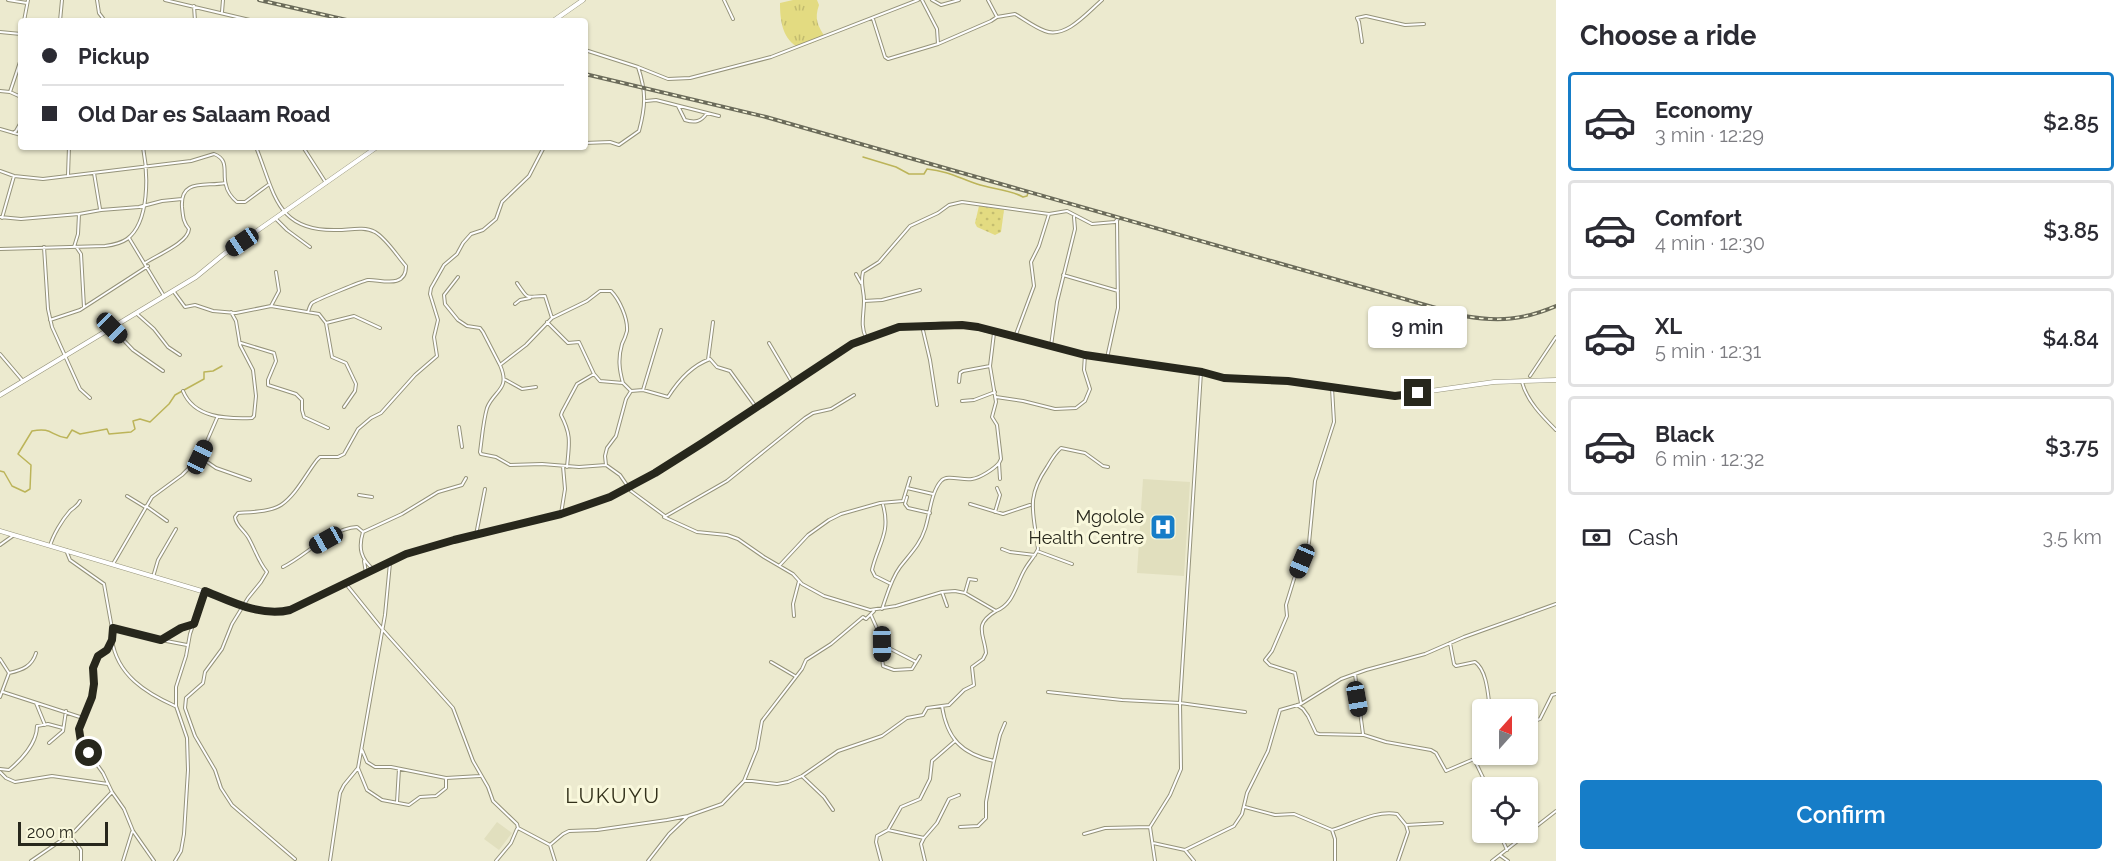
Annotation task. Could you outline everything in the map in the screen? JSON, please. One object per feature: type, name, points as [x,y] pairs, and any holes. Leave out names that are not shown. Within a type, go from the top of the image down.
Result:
[{"type":"street","points":[[8,0],[27,2],[24,18]]},
{"type":"street","points":[[60,18],[62,0]]},
{"type":"street","points":[[97,0],[99,13],[103,18]]},
{"type":"street","points":[[165,0],[243,18]]},
{"type":"street","points":[[222,12],[223,0]]},
{"type":"street","points":[[557,18],[584,0]]},
{"type":"street","points":[[723,0],[733,19]]},
{"type":"street","points":[[588,51],[668,79],[690,78],[771,57],[918,0]]},
{"type":"street","points":[[922,0],[937,29],[938,44]]},
{"type":"street","points":[[932,0],[941,5],[959,0]]},
{"type":"street","points":[[988,0],[997,17]]},
{"type":"street","points":[[873,19],[886,58],[896,58],[938,44],[997,17],[1015,14],[1042,30],[1056,33],[1072,25],[1102,0]]},
{"type":"street","points":[[194,6],[195,18]]},
{"type":"street","points":[[1362,42],[1357,18],[1366,16],[1405,26],[1424,24]]},
{"type":"street","points":[[0,32],[18,34]]},
{"type":"street","points":[[588,143],[610,142],[619,145],[639,131],[645,88],[638,67]]},
{"type":"street","points":[[10,92],[18,70]]},
{"type":"street","points":[[0,92],[10,92],[18,96]]},
{"type":"street","points":[[645,100],[656,100],[719,116]]},
{"type":"street","points":[[678,106],[685,120],[693,123],[700,120],[706,113]]},
{"type":"street","points":[[13,133],[18,126]]},
{"type":"street","points":[[0,129],[18,134]]},
{"type":"street","points":[[68,175],[69,150]]},
{"type":"street","points":[[0,249],[117,244],[129,238],[145,206],[143,150]]},
{"type":"street","points":[[257,150],[269,185],[284,213],[293,221],[313,230],[364,229],[374,231],[406,266],[404,274],[390,283],[371,280],[360,282],[312,303],[308,312]]},
{"type":"street","points":[[305,150],[326,183]]},
{"type":"street","points":[[0,395],[196,277],[224,254],[276,219],[369,150]]},
{"type":"street","points":[[295,859],[232,805],[195,736],[185,708],[186,698],[202,683],[205,672],[222,649],[237,615],[267,572],[253,551],[250,539],[236,524],[235,517],[238,513],[250,513],[280,506],[290,497],[316,460],[344,454],[358,429],[381,413],[415,375],[437,356],[434,338],[438,320],[432,301],[431,288],[444,265],[457,254],[471,234],[483,230],[496,219],[502,202],[529,176],[542,150]]},
{"type":"street","points":[[0,171],[14,176],[43,179],[145,168],[191,161],[214,154],[221,158],[224,164],[225,183],[234,200],[245,202],[269,185]]},
{"type":"street","points":[[94,173],[100,210]]},
{"type":"street","points":[[14,176],[1,218],[21,219],[79,214],[182,199]]},
{"type":"street","points":[[50,320],[84,307],[188,235],[189,229],[183,220],[182,199],[190,186],[225,183]]},
{"type":"street","points":[[861,283],[863,272],[879,262],[910,226],[956,203],[1049,214],[1067,211],[1074,217],[1092,224],[1118,220],[1119,292],[1117,315],[1107,358]]},
{"type":"street","points":[[79,214],[76,247],[81,254],[84,307]]},
{"type":"street","points":[[1015,337],[1034,285],[1031,262],[1039,246],[1049,214]]},
{"type":"street","points":[[1051,346],[1056,308],[1075,229],[1074,217]]},
{"type":"street","points":[[276,219],[310,247]]},
{"type":"street","points":[[129,238],[164,296]]},
{"type":"street","points":[[44,247],[50,320],[80,389],[90,399]]},
{"type":"street","points":[[271,306],[279,291],[276,272]]},
{"type":"street","points":[[856,274],[861,283],[864,301],[861,327],[866,338]]},
{"type":"street","points":[[1063,275],[1119,292]]},
{"type":"street","points":[[458,277],[444,295],[445,304],[463,324],[476,327],[483,332],[500,365],[504,379],[499,392],[491,400],[488,408],[481,454],[496,457],[510,465],[606,465],[620,475],[637,496],[664,517],[697,532],[734,537],[780,565],[799,581],[824,596],[874,611],[942,592],[965,592],[996,611]]},
{"type":"street","points":[[517,283],[525,295],[530,298]]},
{"type":"street","points":[[864,301],[882,300],[920,290]]},
{"type":"street","points":[[173,291],[185,307],[203,306],[213,312],[231,312],[271,306],[319,314],[326,323],[332,357],[346,363],[356,384],[355,391],[344,407]]},
{"type":"street","points":[[500,365],[526,345],[552,318],[587,301],[600,291],[611,291],[620,304],[627,327],[619,359],[623,382],[631,391]]},
{"type":"street","points":[[515,304],[520,300],[545,296],[552,318]]},
{"type":"street","points":[[183,391],[193,407],[217,417],[252,418],[255,414],[256,396],[253,370],[240,342],[236,321],[231,312]]},
{"type":"street","points":[[136,313],[154,329],[168,347],[180,356]]},
{"type":"street","points":[[326,323],[354,316],[380,328]]},
{"type":"street","points":[[547,322],[568,343],[579,342],[594,374],[600,381],[623,382]]},
{"type":"street","points":[[708,360],[713,322]]},
{"type":"street","points":[[0,531],[205,591],[246,607],[268,612],[283,612],[309,603],[390,560],[454,540],[561,514],[599,502],[629,488],[685,455],[852,344],[899,327],[962,325],[1085,355],[1202,372],[1224,378],[1288,381],[1395,396],[1484,383],[1556,380]]},
{"type":"street","points":[[922,326],[937,405]]},
{"type":"street","points":[[112,328],[133,350],[163,371]]},
{"type":"street","points":[[643,390],[661,330]]},
{"type":"street","points":[[994,332],[990,366],[996,397],[992,417],[997,425],[1001,459],[1000,479]]},
{"type":"street","points":[[1530,376],[1556,337]]},
{"type":"street","points":[[240,342],[274,353],[276,361],[268,385],[296,394],[302,400],[304,417],[328,428]]},
{"type":"street","points":[[769,343],[792,383]]},
{"type":"street","points":[[0,354],[23,381]]},
{"type":"street","points":[[996,397],[1055,409],[1076,408],[1085,401],[1090,389],[1084,370],[1085,355]]},
{"type":"street","points":[[631,391],[643,390],[668,397],[674,386],[696,366],[712,360],[719,368],[730,371],[756,408]]},
{"type":"street","points":[[959,382],[960,373],[963,370],[990,366]]},
{"type":"street","points":[[1155,861],[1150,827],[1170,795],[1181,769],[1180,703],[1202,372]]},
{"type":"street","points":[[567,466],[569,433],[568,426],[561,415],[577,384],[594,374]]},
{"type":"street","points":[[504,379],[522,389],[536,387]]},
{"type":"street","points":[[1522,382],[1530,402],[1556,430]]},
{"type":"street","points":[[1332,388],[1334,422],[1315,481],[1309,543],[1288,596],[1287,616],[1272,651],[1265,660],[1270,665],[1295,673],[1299,705],[1308,716],[1316,733],[1364,735],[1431,750],[1436,753],[1446,771],[1474,759],[1483,777]]},
{"type":"street","points":[[606,465],[607,448],[616,436],[626,399],[631,391]]},
{"type":"street","points":[[962,400],[975,400],[995,392]]},
{"type":"street","points":[[665,516],[727,481],[805,418],[813,413],[831,409],[854,395]]},
{"type":"street","points":[[113,564],[146,506],[156,494],[189,470],[200,457],[217,417]]},
{"type":"street","points":[[459,427],[462,447]]},
{"type":"street","points":[[744,781],[777,784],[802,776],[838,751],[882,736],[907,718],[923,715],[927,708],[952,704],[963,690],[974,686],[972,666],[983,659],[987,653],[981,634],[982,623],[1013,596],[1024,571],[1037,551],[1031,504],[1036,482],[1059,449],[1085,453],[1108,467]]},
{"type":"street","points":[[200,457],[216,468],[250,480]]},
{"type":"street","points":[[882,609],[900,567],[917,547],[930,513],[933,494],[941,481],[946,477],[973,479],[999,464]]},
{"type":"street","points":[[561,514],[565,489],[563,466]]},
{"type":"street","points":[[366,573],[360,542],[363,532],[402,514],[438,492],[462,485],[466,478]]},
{"type":"street","points":[[780,565],[808,535],[829,520],[841,514],[883,503],[903,501],[910,478]]},
{"type":"street","points":[[908,488],[933,494]]},
{"type":"street","points":[[995,512],[1000,495],[997,488]]},
{"type":"street","points":[[476,535],[485,489]]},
{"type":"street","points":[[360,495],[372,497]]},
{"type":"street","points":[[127,496],[167,521]]},
{"type":"street","points":[[907,497],[905,504],[908,508],[930,513]]},
{"type":"street","points":[[50,546],[52,536],[80,501]]},
{"type":"street","points":[[883,503],[887,519],[880,550],[872,570],[875,576],[891,584]]},
{"type":"street","points":[[969,504],[995,512],[1008,513],[1031,504]]},
{"type":"street","points":[[283,567],[314,546],[348,528],[357,527],[363,532]]},
{"type":"street","points":[[153,577],[159,560],[176,529]]},
{"type":"street","points":[[0,545],[14,535]]},
{"type":"street","points":[[1002,549],[1035,555]]},
{"type":"street","points":[[66,550],[70,560],[104,584],[113,628],[112,640],[115,656],[124,670],[145,690],[176,706]]},
{"type":"street","points":[[1037,551],[1072,564]]},
{"type":"street","points":[[390,560],[382,630],[358,768],[371,794],[382,800],[409,805],[420,797],[436,796],[446,788],[446,778]]},
{"type":"street","points":[[364,561],[374,569]]},
{"type":"street","points":[[965,592],[969,579],[975,580]]},
{"type":"street","points":[[794,616],[793,604],[799,581]]},
{"type":"street","points":[[346,584],[382,630],[453,708],[480,776],[488,787],[493,801],[517,824],[518,828],[550,845],[555,861]]},
{"type":"street","points":[[175,861],[182,846],[185,831],[188,770],[187,738],[176,706],[176,687],[205,591]]},
{"type":"street","points":[[942,592],[947,606]]},
{"type":"street","points":[[1185,850],[1214,834],[1230,829],[1242,814],[1247,793],[1274,734],[1280,710],[1299,705],[1355,674],[1425,654],[1556,604]]},
{"type":"street","points":[[550,845],[569,831],[597,830],[688,816],[722,804],[744,781],[757,748],[762,721],[802,669],[806,660],[831,644],[863,617],[866,619],[874,611]]},
{"type":"street","points":[[871,615],[882,644],[882,664],[889,669],[912,669],[920,656]]},
{"type":"street","points":[[161,640],[181,628],[194,624]]},
{"type":"street","points":[[113,628],[187,645]]},
{"type":"street","points":[[112,640],[107,650],[98,656],[93,668],[92,697],[79,729],[80,739],[124,809],[133,831],[154,861]]},
{"type":"street","points":[[1450,643],[1454,664],[1475,662],[1480,666],[1488,699]]},
{"type":"street","points":[[882,644],[916,662]]},
{"type":"street","points":[[9,673],[28,666],[36,653]]},
{"type":"street","points":[[0,660],[9,673]]},
{"type":"street","points":[[771,662],[795,676]]},
{"type":"street","points":[[0,697],[9,673]]},
{"type":"street","points":[[1355,674],[1364,735]]},
{"type":"street","points":[[3,692],[84,718]]},
{"type":"street","points":[[1048,692],[1122,700],[1180,703],[1245,712]]},
{"type":"street","points":[[1538,720],[1551,695],[1556,694]]},
{"type":"street","points":[[36,703],[45,725]]},
{"type":"street","points":[[942,706],[946,727],[955,741],[974,756],[994,761]]},
{"type":"street","points":[[49,743],[60,734],[66,711]]},
{"type":"street","points":[[960,827],[978,826],[986,818],[986,802],[994,761],[1005,723]]},
{"type":"street","points":[[0,771],[8,771],[27,753],[36,735],[37,726],[63,728]]},
{"type":"street","points":[[888,830],[898,810],[920,799],[930,779],[932,761],[955,741]]},
{"type":"street","points":[[361,749],[370,765],[446,778],[480,776]]},
{"type":"street","points":[[330,861],[340,793],[358,768]]},
{"type":"street","points":[[397,802],[399,769]]},
{"type":"street","points":[[0,771],[6,778],[15,782],[52,776],[108,784]]},
{"type":"street","points":[[802,776],[824,797],[833,810]]},
{"type":"street","points":[[31,861],[69,835],[112,792]]},
{"type":"street","points":[[925,861],[921,844],[924,838],[937,823],[949,799],[959,795]]},
{"type":"street","points":[[1244,806],[1275,815],[1294,814],[1332,830],[1387,812],[1397,814],[1406,825],[1408,834],[1398,861]]},
{"type":"street","points":[[1538,824],[1556,811]]},
{"type":"street","points":[[648,861],[669,834],[688,816]]},
{"type":"street","points":[[1406,825],[1442,823]]},
{"type":"street","points":[[1084,834],[1106,828],[1150,827]]},
{"type":"street","points":[[496,861],[511,843],[518,828]]},
{"type":"street","points":[[881,861],[876,838],[882,832],[888,830],[924,838]]},
{"type":"street","points":[[1332,830],[1335,839],[1335,861]]},
{"type":"street","points":[[123,861],[133,831]]},
{"type":"street","points":[[69,835],[81,850],[81,861]]},
{"type":"street","points":[[1153,843],[1185,850],[1194,861]]},
{"type":"street","points":[[1505,843],[1507,850]]},
{"type":"street","points":[[1492,861],[1515,843]]},
{"type":"street","points":[[1501,856],[1508,861]]},
{"type":"shaded area","name":"Mgolole Health Centre","points":[[1143,479],[1190,482],[1184,576],[1137,573]]},
{"type":"shaded area","points":[[497,822],[512,833],[499,850],[484,839]]},
{"type":"green space","points":[[793,0],[817,0],[818,22],[825,37],[810,44],[807,42],[796,46],[791,42],[783,27],[780,3]]},
{"type":"green space","points":[[979,206],[1004,210],[1001,232],[995,235],[977,227],[975,223]]},
{"type":"waterway","points":[[863,157],[896,167],[909,174],[924,174],[927,169],[934,170],[1023,197],[1028,193]]},
{"type":"waterway","points":[[0,471],[4,472],[12,486],[25,492],[30,489],[31,465],[18,454],[32,431],[44,430],[67,438],[72,430],[80,434],[107,429],[109,434],[131,432],[135,429],[133,421],[140,419],[150,422],[175,395],[204,379],[204,372],[213,371],[222,366]]},
{"type":"railway","points":[[259,0],[338,18]]},
{"type":"railway","points":[[588,75],[766,117],[1464,316],[1488,319],[1522,317],[1556,306]]},
{"type":"place","name":"Mgolole Health Centre","points":[[1163,527]]},
{"type":"district","name":"LUKUYU","points":[[613,796]]},
{"type":"route","points":[[89,753],[81,742],[79,729],[92,697],[93,668],[98,656],[107,650],[112,640],[113,628],[161,640],[181,628],[194,624],[205,591],[260,611],[290,610],[309,603],[390,560],[406,554],[599,502],[655,473],[852,344],[886,330],[943,324],[970,326],[1085,355],[1202,372],[1224,378],[1288,381],[1395,396],[1418,393]]}]
